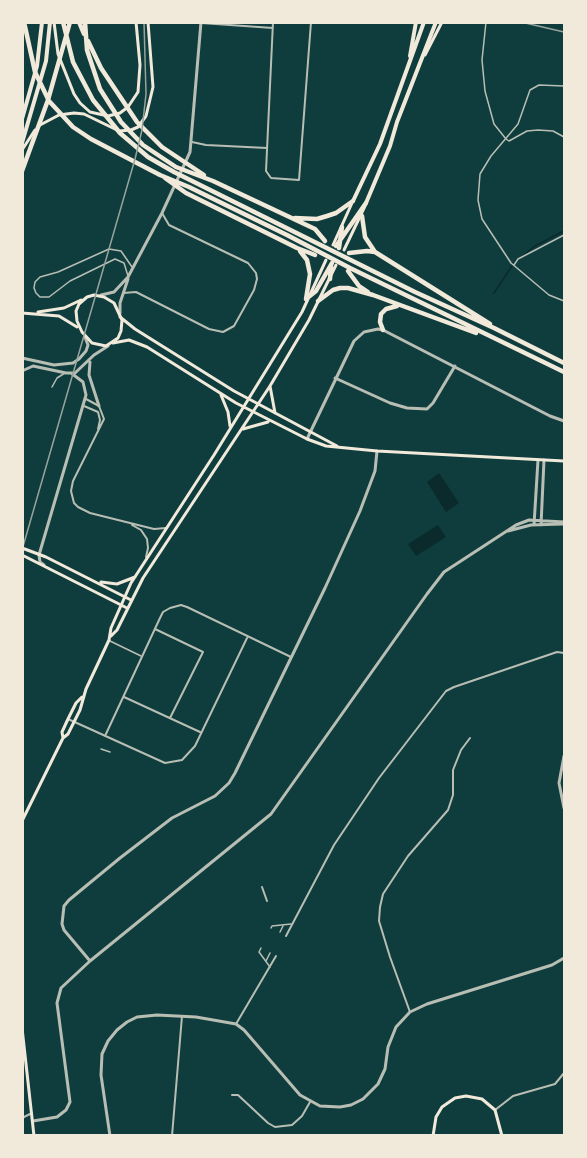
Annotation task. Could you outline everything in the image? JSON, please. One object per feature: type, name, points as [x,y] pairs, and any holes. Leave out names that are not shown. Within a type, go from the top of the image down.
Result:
[{"type":"highway","points":[[63,22],[73,62],[93,100],[126,139],[148,156],[174,172],[564,363]]},
{"type":"highway","points":[[22,171],[42,118],[70,22]]},
{"type":"highway","points":[[79,22],[100,68],[137,122],[162,147],[213,182]]},
{"type":"highway","points":[[85,22],[87,50],[93,72],[111,108],[143,145],[187,177]]},
{"type":"highway","points":[[22,36],[24,25]]},
{"type":"highway","points":[[24,25],[35,72],[41,87],[57,112],[91,139],[484,335],[564,372]]},
{"type":"highway","points":[[176,167],[293,218],[315,229],[325,241]]},
{"type":"highway","points":[[160,175],[186,194],[315,255]]},
{"type":"highway","points":[[293,218],[317,219],[336,213],[353,201]]},
{"type":"highway","points":[[340,247],[366,203]]},
{"type":"highway","points":[[362,216],[365,237],[375,252]]},
{"type":"highway","points":[[340,247],[342,226]]},
{"type":"highway","points":[[340,247],[375,252],[494,328]]},
{"type":"highway","points":[[297,248],[307,260],[310,274],[306,299]]},
{"type":"highway","points":[[306,299],[316,291],[331,263],[330,279]]},
{"type":"highway","points":[[348,271],[359,286],[373,295]]},
{"type":"highway","points":[[318,302],[333,290],[340,288],[373,295],[484,335]]},
{"type":"highway","points":[[383,330],[380,320],[383,311],[400,306]]},
{"type":"main road","points":[[22,119],[38,66],[42,22]]},
{"type":"main road","points":[[52,22],[58,54],[66,79],[74,94],[90,112],[108,116],[120,113],[128,107],[138,92],[140,58],[136,22]]},
{"type":"main road","points":[[22,143],[46,61],[52,22]]},
{"type":"main road","points":[[22,150],[41,124],[69,113],[84,114],[119,131],[131,130],[138,126],[146,116],[153,87],[148,22]]},
{"type":"main road","points":[[410,60],[416,22]]},
{"type":"main road","points":[[342,226],[380,144],[424,22]]},
{"type":"main road","points":[[340,247],[362,216],[436,22]]},
{"type":"main road","points":[[422,62],[442,22]]},
{"type":"main road","points":[[22,821],[63,738],[75,721],[82,706],[83,696],[109,640],[117,630],[143,578],[270,386],[330,279]]},
{"type":"main road","points":[[34,313],[64,308],[87,297],[101,296],[111,300],[120,315],[135,329],[258,404],[339,447]]},
{"type":"main road","points":[[87,297],[81,301],[76,310],[76,318],[85,336],[95,345],[129,340],[147,347],[252,412],[326,446],[564,461]]},
{"type":"main road","points":[[111,636],[111,628],[135,577],[302,312],[306,299]]},
{"type":"main road","points":[[22,313],[62,317],[80,328]]},
{"type":"main road","points":[[112,344],[121,331],[120,315]]},
{"type":"main road","points":[[270,386],[275,413]]},
{"type":"main road","points":[[220,393],[228,412],[230,428]]},
{"type":"main road","points":[[241,430],[250,425],[270,421]]},
{"type":"main road","points":[[22,548],[94,580],[131,600]]},
{"type":"main road","points":[[22,555],[127,608]]},
{"type":"main road","points":[[94,580],[117,584],[135,577]]},
{"type":"main road","points":[[63,738],[68,719],[76,703],[83,696]]},
{"type":"main road","points":[[22,1028],[34,1136]]},
{"type":"main road","points":[[433,1136],[434,1124],[439,1111],[446,1103],[466,1096],[478,1097],[495,1110],[502,1136]]},
{"type":"street","points":[[273,22],[266,171],[271,178],[299,180],[311,22]]},
{"type":"street","points":[[486,22],[482,60],[485,91],[494,124],[509,141],[526,131],[538,130],[553,131],[564,137]]},
{"type":"street","points":[[120,315],[120,303],[128,277],[183,171],[192,142],[201,23],[273,28]]},
{"type":"street","points":[[564,86],[539,85],[531,88],[519,122],[491,156],[480,174],[478,200],[482,219],[514,265],[549,295],[564,302]]},
{"type":"street","points":[[192,142],[267,148]]},
{"type":"street","points":[[123,293],[136,292],[209,329],[223,332],[234,326],[254,290],[256,273],[248,263],[169,225],[162,213]]},
{"type":"street","points":[[514,265],[518,259],[564,235]]},
{"type":"street","points":[[128,277],[124,263],[115,259],[70,281],[49,297],[38,296],[34,288],[35,282],[40,277],[58,272],[109,249],[121,251],[129,260],[132,269]]},
{"type":"street","points":[[101,296],[114,292],[128,277]]},
{"type":"street","points":[[307,439],[335,378],[359,335],[371,329],[383,330],[550,416],[564,421]]},
{"type":"street","points":[[22,358],[54,365],[73,363],[86,351],[85,336]]},
{"type":"street","points":[[71,374],[80,370],[94,355],[112,344]]},
{"type":"street","points":[[94,355],[88,372],[104,420],[73,481],[72,498],[83,511],[154,529],[166,528]]},
{"type":"street","points":[[22,371],[33,366],[71,374],[83,382],[86,392],[39,555],[44,566]]},
{"type":"street","points":[[335,378],[390,403],[407,408],[427,409],[434,403],[455,366]]},
{"type":"street","points":[[52,387],[57,378],[66,373]]},
{"type":"street","points":[[85,399],[99,406]]},
{"type":"street","points":[[83,405],[98,412],[100,420],[97,431]]},
{"type":"street","points":[[90,961],[64,930],[62,924],[64,906],[104,871],[172,818],[215,796],[229,783],[325,588],[360,511],[375,471],[377,451]]},
{"type":"street","points":[[534,522],[538,460]]},
{"type":"street","points":[[541,523],[544,460]]},
{"type":"street","points":[[33,1121],[57,1117],[63,1114],[69,1106],[71,1096],[61,1040],[57,998],[61,988],[90,961],[271,814],[440,576],[455,564],[526,520],[541,523],[564,523]]},
{"type":"street","points":[[127,522],[141,530],[147,539],[148,553],[143,564]]},
{"type":"street","points":[[105,736],[164,612],[175,606],[187,607],[247,638],[291,657]]},
{"type":"street","points":[[155,629],[203,652],[170,718]]},
{"type":"street","points":[[68,719],[165,763],[182,760],[195,746],[247,638]]},
{"type":"street","points":[[109,640],[142,657]]},
{"type":"street","points":[[286,936],[334,845],[379,778],[439,698],[454,687],[561,651]]},
{"type":"street","points":[[512,667],[515,662]]},
{"type":"street","points":[[124,697],[201,732]]},
{"type":"street","points":[[410,1012],[382,930],[379,915],[383,894],[408,856],[448,810],[453,795],[453,770],[461,750],[470,738]]},
{"type":"street","points":[[101,749],[110,752]]},
{"type":"street","points":[[564,756],[559,783],[564,808]]},
{"type":"street","points":[[262,887],[267,901]]},
{"type":"street","points":[[271,928],[291,924]]},
{"type":"street","points":[[280,933],[284,925]]},
{"type":"street","points":[[261,948],[260,952],[270,968]]},
{"type":"street","points":[[266,962],[270,953]]},
{"type":"street","points":[[236,1024],[276,956]]},
{"type":"street","points":[[110,1136],[101,1075],[102,1054],[108,1041],[122,1026],[136,1017],[182,1016],[236,1024],[244,1030],[295,1090],[310,1102],[320,1106],[340,1107],[356,1103],[369,1095],[378,1084],[385,1069],[388,1047],[396,1027],[410,1012],[427,1004],[552,965],[564,958]]},
{"type":"street","points":[[172,1136],[182,1016]]},
{"type":"street","points":[[495,1110],[513,1095],[555,1084],[564,1073]]},
{"type":"street","points":[[232,1095],[238,1095],[275,1127],[292,1125],[302,1116],[310,1102]]},
{"type":"street","points":[[22,1118],[32,1113]]},
{"type":"water","points":[[439,473],[459,503],[446,512],[427,482]]},
{"type":"water","points":[[438,525],[446,537],[416,556],[408,544]]},
{"type":"waterway","points":[[515,262],[535,246],[564,231]]},
{"type":"waterway","points":[[494,293],[512,266]]},
{"type":"railway","points":[[22,550],[142,130],[146,94],[144,22]]},
{"type":"railway","points":[[521,22],[564,32]]}]
